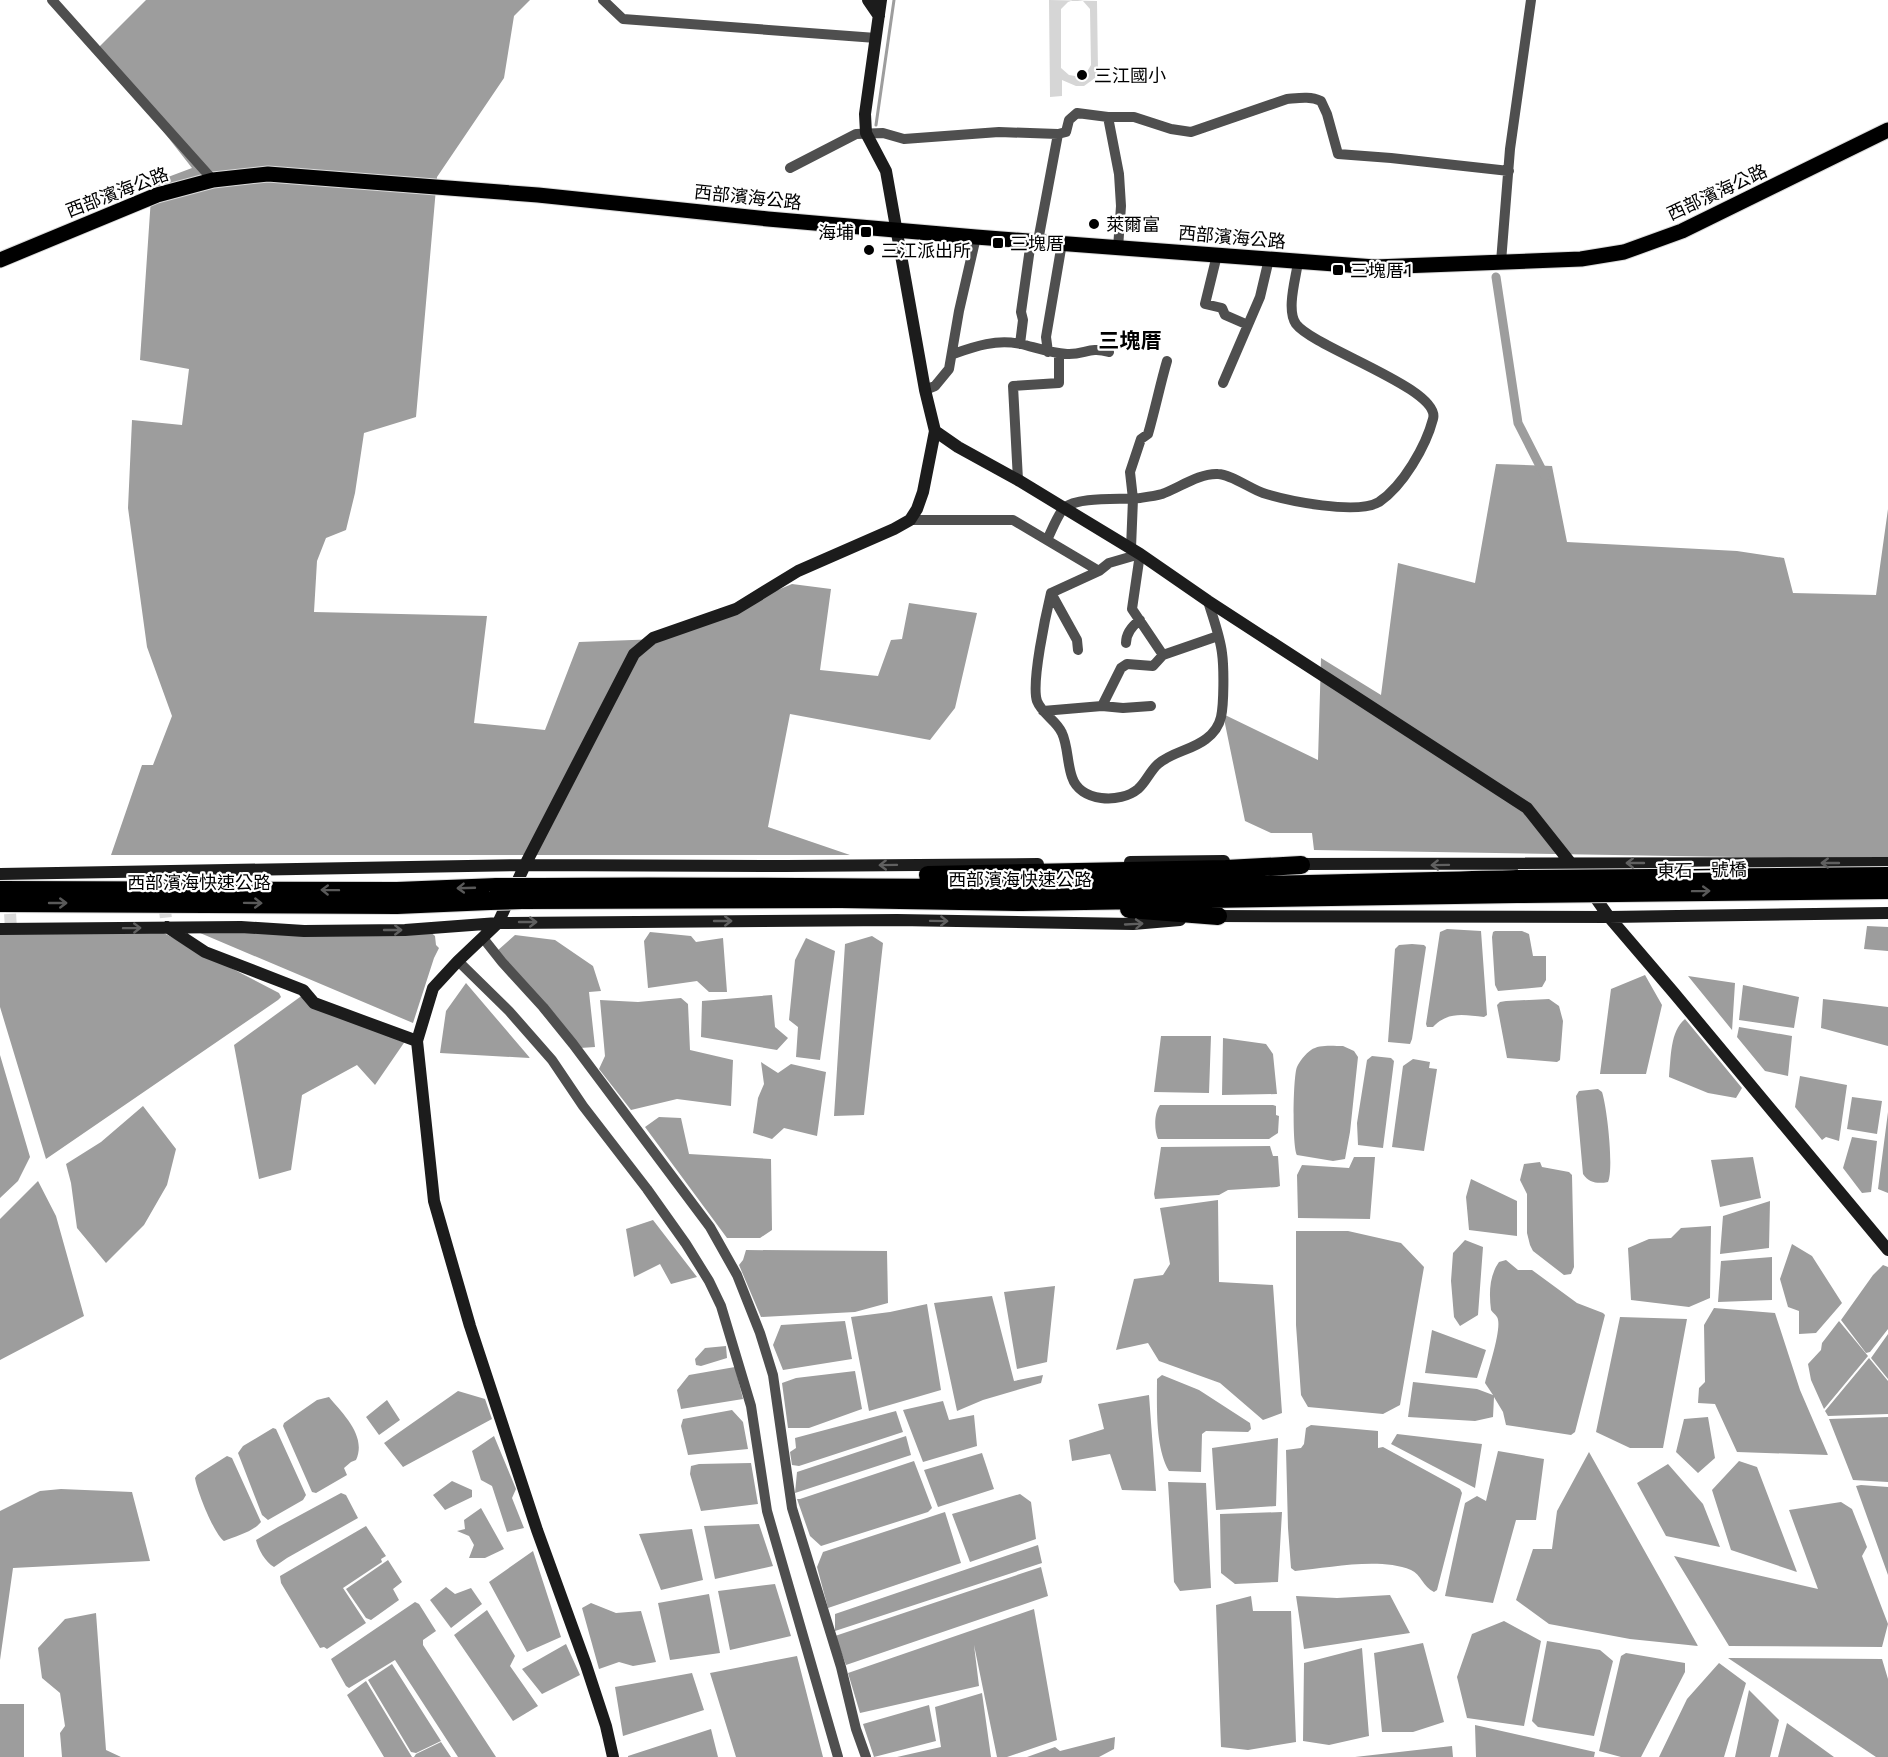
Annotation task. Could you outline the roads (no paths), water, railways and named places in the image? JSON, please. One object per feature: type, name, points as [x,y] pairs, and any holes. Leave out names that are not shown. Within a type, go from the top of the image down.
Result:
[{"type":"highway","points":[[704,892],[766,880],[1226,869],[1301,865]]},
{"type":"highway","name":"東石一號橋","points":[[1517,886],[1888,876]]},
{"type":"highway","name":"西部濱海快速公路","points":[[2,877],[393,898]]},
{"type":"highway","name":"西部濱海快速公路","points":[[0,903],[704,892],[841,886],[1022,888],[1517,886]]},
{"type":"highway","name":"東石一號橋","points":[[1517,886],[1888,890]]},
{"type":"highway","points":[[704,892],[849,908],[1117,909],[1218,916]]},
{"type":"main road","name":"西部濱海公路","points":[[0,260],[157,195],[213,180],[268,174],[538,195],[976,237],[1375,267],[1581,259],[1624,252],[1682,231],[1888,130]]},
{"type":"street","points":[[52,0],[213,180]]},
{"type":"street","points":[[603,0],[623,19],[876,38]]},
{"type":"street","points":[[868,0],[879,16]]},
{"type":"street","points":[[881,0],[865,114],[866,133],[886,171],[895,230],[935,431],[923,492],[917,510],[910,520]]},
{"type":"street","points":[[1501,262],[1509,171],[1531,0]]},
{"type":"street","points":[[790,168],[856,134],[883,133],[904,139],[999,132],[1058,134],[1066,132],[1069,120],[1077,113],[1108,117],[1134,117],[1171,129],[1191,132],[1287,99],[1315,98],[1321,101],[1327,114],[1338,154],[1509,171]]},
{"type":"street","points":[[1108,117],[1119,174],[1118,248]]},
{"type":"street","points":[[1020,344],[1023,320],[1021,312],[1058,134]]},
{"type":"street","points":[[926,390],[935,386],[949,369],[959,311],[976,237]]},
{"type":"street","points":[[1018,480],[1013,386],[1059,383],[1054,353],[1046,337],[1062,243]]},
{"type":"street","points":[[1217,255],[1205,304],[1222,308],[1225,315],[1248,325]]},
{"type":"street","points":[[1223,383],[1260,297],[1269,260]]},
{"type":"street","points":[[1047,540],[1065,508],[1084,500],[1133,499],[1160,495],[1219,473],[1265,493],[1346,508],[1378,502],[1406,475],[1427,436],[1434,416],[1433,410],[1407,386],[1328,346],[1296,324],[1291,309],[1298,262]]},
{"type":"street","points":[[953,354],[985,343],[1020,344],[1054,353],[1072,354],[1096,348],[1108,352]]},
{"type":"street","points":[[1163,655],[1131,609],[1136,551],[1130,472],[1141,439],[1148,434],[1167,361]]},
{"type":"street","points":[[935,431],[958,447],[1136,551],[1208,601],[1527,808],[1572,863],[1609,917],[1888,1250]]},
{"type":"street","points":[[614,1757],[586,1665],[537,1530],[470,1326],[434,1201],[417,1041],[433,988],[460,958],[498,923],[525,865],[634,654],[653,638],[736,609],[798,571],[910,520],[1013,520],[1099,571]]},
{"type":"street","points":[[1051,593],[1099,571],[1109,562],[1136,551]]},
{"type":"street","points":[[1051,593],[1035,683],[1036,700],[1062,732],[1072,779],[1079,789],[1094,796],[1112,798],[1128,795],[1138,789],[1156,765],[1207,739],[1216,729],[1222,707],[1222,654],[1208,601]]},
{"type":"street","points":[[1051,593],[1077,640],[1078,650]]},
{"type":"street","points":[[1126,643],[1132,626],[1140,620]]},
{"type":"street","points":[[1102,706],[1121,668],[1127,664],[1153,666],[1163,655],[1218,636]]},
{"type":"street","points":[[1043,711],[1102,706],[1123,708],[1151,706]]},
{"type":"street","points":[[2,877],[160,870],[525,865],[786,866],[1205,860],[1301,865],[1888,863]]},
{"type":"street","points":[[5,929],[241,927],[304,931],[415,930],[498,923],[897,920],[1133,924],[1218,916],[1609,917],[1888,913]]},
{"type":"street","points":[[167,927],[205,952],[303,990],[314,1003],[417,1041]]},
{"type":"street","points":[[481,940],[543,1007],[573,1044],[710,1227],[737,1275],[760,1333],[773,1375],[792,1508],[866,1757]]},
{"type":"street","points":[[460,958],[552,1060],[583,1106],[686,1244],[709,1281],[721,1306],[751,1406],[767,1511],[838,1757]]},
{"type":"waterway","points":[[876,125],[894,0]]},
{"type":"waterway","points":[[1496,277],[1518,423],[1545,476]]},
{"type":"tunnel","points":[[160,870],[167,927]]},
{"type":"tunnel","points":[[9,896],[11,929]]},
{"type":"place","name":"三江國小","points":[[1082,75]]},
{"type":"place","name":"萊爾富","points":[[1094,224]]},
{"type":"place","name":"海埔","points":[[866,232]]},
{"type":"place","name":"三塊厝","points":[[998,243]]},
{"type":"place","name":"三江派出所","points":[[869,250]]},
{"type":"place","name":"三塊厝1","points":[[1338,270]]},
{"type":"district","name":"三塊厝","points":[[1130,341]]}]
